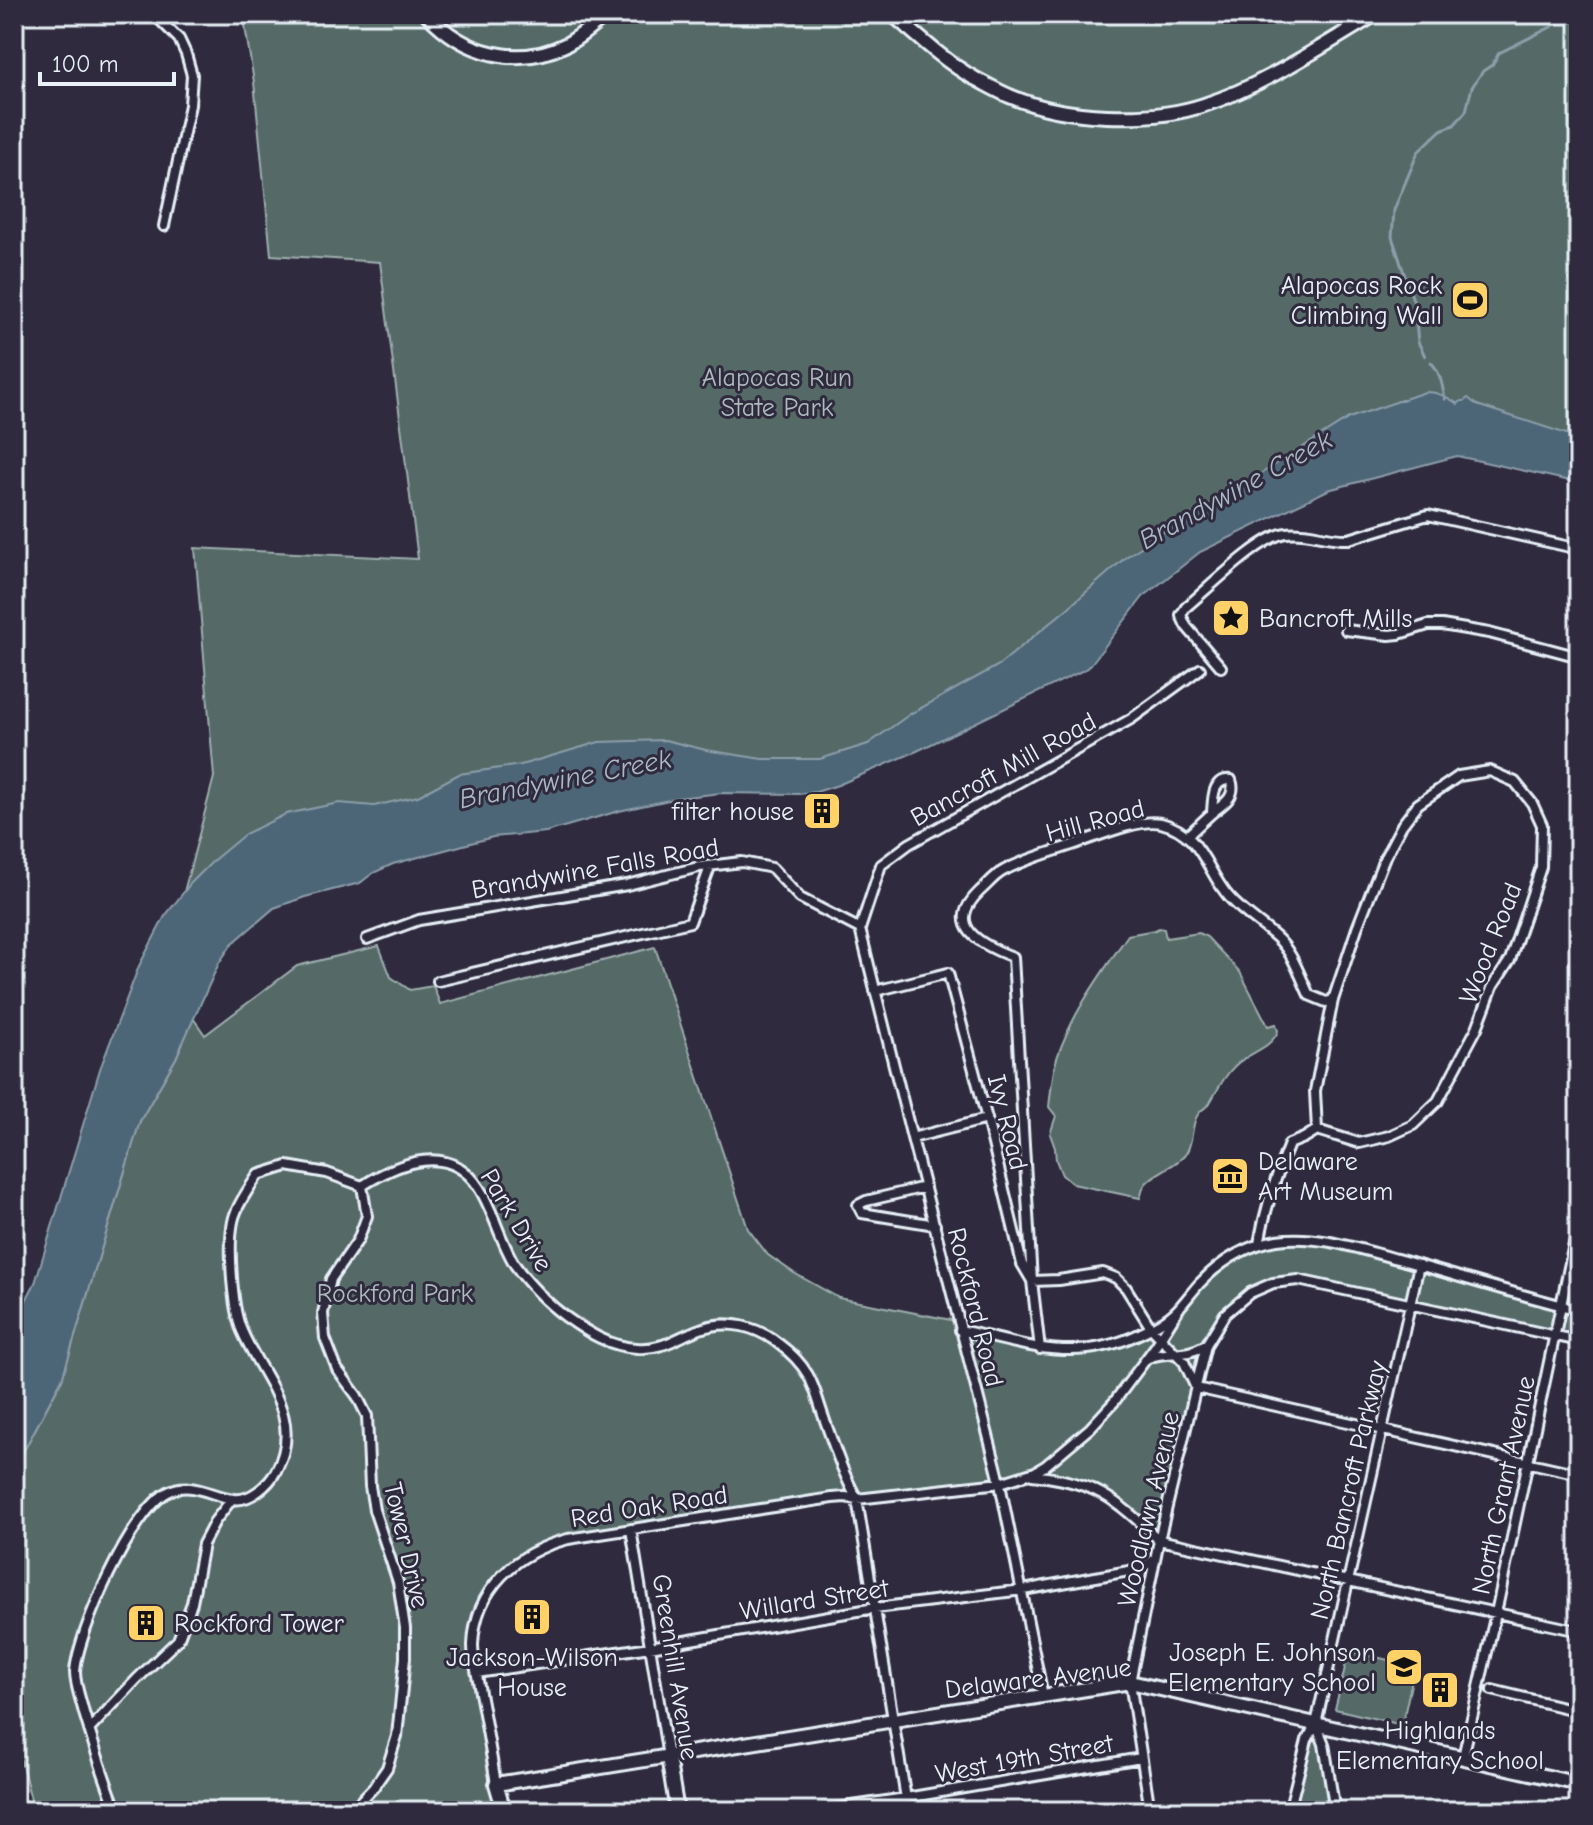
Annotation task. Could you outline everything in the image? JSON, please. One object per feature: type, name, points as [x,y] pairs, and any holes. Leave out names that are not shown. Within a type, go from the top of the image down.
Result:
[{"type":"street","points":[[154,14],[179,39],[192,75],[190,105],[164,226]]},
{"type":"street","points":[[427,14],[440,29],[460,41],[490,54],[512,57],[536,54],[566,44],[607,14]]},
{"type":"street","points":[[892,14],[971,76],[1013,98],[1102,116],[1151,116],[1202,106],[1254,85],[1376,14]]},
{"type":"street","points":[[1221,667],[1186,626],[1181,615],[1186,607],[1265,541],[1284,533],[1349,539],[1428,515],[1579,549]]},
{"type":"street","points":[[1346,630],[1389,635],[1428,625],[1442,625],[1489,633],[1579,657]]},
{"type":"street","name":"Bancroft Mill Road","points":[[860,929],[881,865],[909,844],[1131,719],[1200,669]]},
{"type":"street","name":"Wood Road","points":[[1490,771],[1515,782],[1532,803],[1542,825],[1541,867],[1510,960],[1493,986],[1477,1028],[1438,1101],[1413,1125],[1389,1136],[1359,1143],[1317,1130],[1315,1091],[1333,1000],[1384,859],[1402,825],[1418,804],[1459,776],[1490,771]]},
{"type":"street","points":[[1212,813],[1187,836],[1204,855],[1226,894],[1278,938],[1293,960],[1309,995],[1326,1002],[1333,1000]]},
{"type":"street","name":"Hill Road","points":[[1032,1281],[1013,957],[977,941],[966,925],[966,911],[973,898],[999,873],[1019,863],[1125,828],[1160,822],[1187,836]]},
{"type":"street","name":"Brandywine Falls Road","points":[[367,939],[419,920],[627,885],[699,867],[742,862],[772,868],[800,898],[860,929]]},
{"type":"street","points":[[438,981],[690,922],[710,867]]},
{"type":"street","name":"Rockford Road","points":[[860,929],[1000,1483],[1043,1696]]},
{"type":"street","name":"Ivy Road","points":[[875,991],[948,973],[1022,1264],[1032,1281]]},
{"type":"street","points":[[912,1138],[987,1119]]},
{"type":"street","points":[[1259,1244],[1276,1175],[1289,1144],[1317,1130]]},
{"type":"street","name":"Park Drive","points":[[362,1186],[382,1173],[419,1161],[433,1160],[457,1166],[481,1190],[511,1258],[522,1275],[563,1315],[613,1344],[636,1348],[663,1346],[699,1329],[723,1324],[746,1327],[766,1335],[788,1352],[809,1377],[844,1474],[857,1499],[908,1811]]},
{"type":"street","points":[[117,1811],[78,1691],[75,1673],[85,1627],[122,1548],[145,1513],[168,1492],[190,1487],[232,1499],[242,1498],[262,1490],[276,1472],[285,1447],[285,1417],[272,1384],[241,1331],[234,1304],[234,1214],[258,1175],[287,1166],[327,1173],[362,1186]]},
{"type":"street","name":"Tower Drive","points":[[351,1811],[387,1768],[397,1736],[405,1658],[405,1628],[398,1582],[374,1510],[370,1486],[367,1416],[337,1369],[325,1338],[323,1313],[331,1279],[358,1240],[367,1216],[362,1186]]},
{"type":"street","points":[[925,1187],[858,1205],[862,1213],[935,1225]]},
{"type":"street","name":"North Grant Avenue","points":[[1463,1757],[1579,1220]]},
{"type":"street","points":[[960,1330],[1040,1349],[1096,1348],[1132,1337],[1167,1319],[1223,1263],[1259,1244],[1288,1239],[1349,1246],[1579,1310]]},
{"type":"street","name":"North Bancroft Parkway","points":[[1289,1811],[1307,1740],[1316,1724],[1419,1265]]},
{"type":"street","points":[[1040,1349],[1032,1281],[1103,1273],[1116,1278],[1126,1288],[1151,1328],[1184,1362],[1196,1388],[1579,1474]]},
{"type":"street","name":"Woodlawn Avenue","points":[[1150,1811],[1130,1682],[1159,1540],[1206,1345],[1225,1314],[1250,1293],[1273,1283],[1298,1280],[1579,1341]]},
{"type":"street","name":"Red Oak Road","points":[[496,1784],[473,1647],[483,1603],[511,1566],[532,1551],[557,1541],[631,1529],[832,1498],[857,1499],[1000,1483],[1035,1472],[1090,1428],[1114,1402],[1161,1339],[1180,1307]]},
{"type":"street","points":[[1147,1358],[1158,1354],[1189,1354],[1206,1345]]},
{"type":"street","name":"Red Oak Road","points":[[1027,1475],[1073,1482],[1097,1490],[1133,1515],[1159,1540]]},
{"type":"street","points":[[89,1730],[178,1640],[192,1603],[203,1544],[232,1499]]},
{"type":"street","name":"Greenhill Avenue","points":[[631,1529],[677,1811]]},
{"type":"street","points":[[1159,1540],[1579,1631]]},
{"type":"street","name":"Willard Street","points":[[477,1673],[875,1608],[1023,1590],[1129,1571],[1156,1558]]},
{"type":"street","name":"Delaware Avenue","points":[[496,1784],[1130,1682],[1579,1784]]},
{"type":"street","points":[[1492,1690],[1579,1711]]},
{"type":"street","name":"North Bancroft Parkway","points":[[1316,1724],[1324,1744],[1334,1809]]},
{"type":"street","name":"West 19th Street","points":[[819,1811],[1141,1758]]},
{"type":"street","points":[[496,1784],[504,1811]]},
{"type":"street","points":[[1305,1811],[1334,1809]]},
{"type":"green space","name":"Alapocas Run State Park","points":[[243,14],[1579,14],[1579,460],[1449,418],[1327,465],[847,773],[685,780],[199,899],[184,892],[214,777],[195,548],[418,559],[380,262],[271,255],[254,82]]},
{"type":"green space","points":[[1164,929],[1166,938],[1199,933],[1207,937],[1240,972],[1268,1026],[1276,1024],[1278,1031],[1266,1045],[1229,1072],[1208,1106],[1197,1116],[1185,1155],[1148,1181],[1140,1198],[1073,1184],[1062,1175],[1050,1134],[1056,1116],[1049,1107],[1057,1058],[1088,994],[1128,935]]},
{"type":"green space","name":"Rockford Park","points":[[379,946],[391,977],[410,990],[433,986],[440,1004],[655,947],[748,1229],[768,1255],[839,1298],[951,1320],[961,1330],[1040,1349],[1096,1348],[1151,1328],[1160,1339],[1199,1284],[1259,1244],[1308,1239],[1579,1310],[1579,1341],[1298,1280],[1250,1293],[1210,1336],[1159,1540],[1097,1490],[1027,1475],[1000,1483],[845,1497],[568,1539],[521,1558],[483,1603],[474,1636],[504,1811],[34,1811],[14,1746],[14,1469],[62,1379],[140,1121],[176,1058],[193,1018],[205,1035],[297,966]]},
{"type":"green space","points":[[1349,1651],[1415,1666],[1402,1725],[1335,1709]]},
{"type":"green space","points":[[1316,1724],[1335,1811],[1289,1811]]},
{"type":"water","name":"Brandywine Creek","points":[[1425,392],[1443,395],[1458,404],[1468,398],[1477,405],[1579,438],[1579,483],[1457,456],[1328,490],[1200,552],[1143,597],[1088,668],[917,751],[838,785],[799,794],[721,793],[678,798],[546,832],[493,837],[393,864],[360,883],[274,908],[232,944],[219,963],[176,1058],[140,1121],[62,1379],[14,1469],[14,1312],[23,1306],[35,1283],[100,1069],[139,966],[165,916],[191,883],[245,834],[286,814],[339,803],[374,806],[418,796],[459,774],[521,765],[599,742],[665,740],[762,759],[820,759],[868,744],[910,714],[999,665],[1126,557],[1162,533],[1349,418]]},
{"type":"waterway","points":[[1425,356],[1418,342],[1414,303],[1392,237],[1394,210],[1418,152],[1441,130],[1454,125],[1466,111],[1472,87],[1499,53],[1553,26],[1567,14]]},
{"type":"waterway","points":[[1431,362],[1439,375],[1445,399]]},
{"type":"place","name":"Alapocas Rock Climbing Wall","points":[[1470,300]]},
{"type":"place","name":"Bancroft Mills","points":[[1231,618]]},
{"type":"place","name":"filter house","points":[[822,811]]},
{"type":"place","name":"Delaware Art Museum","points":[[1230,1176]]},
{"type":"place","name":"Jackson-Wilson House","points":[[532,1617]]},
{"type":"place","name":"Rockford Tower","points":[[146,1623]]},
{"type":"place","name":"Joseph E. Johnson Elementary School","points":[[1404,1667]]},
{"type":"place","name":"Highlands Elementary School","points":[[1440,1690]]}]
